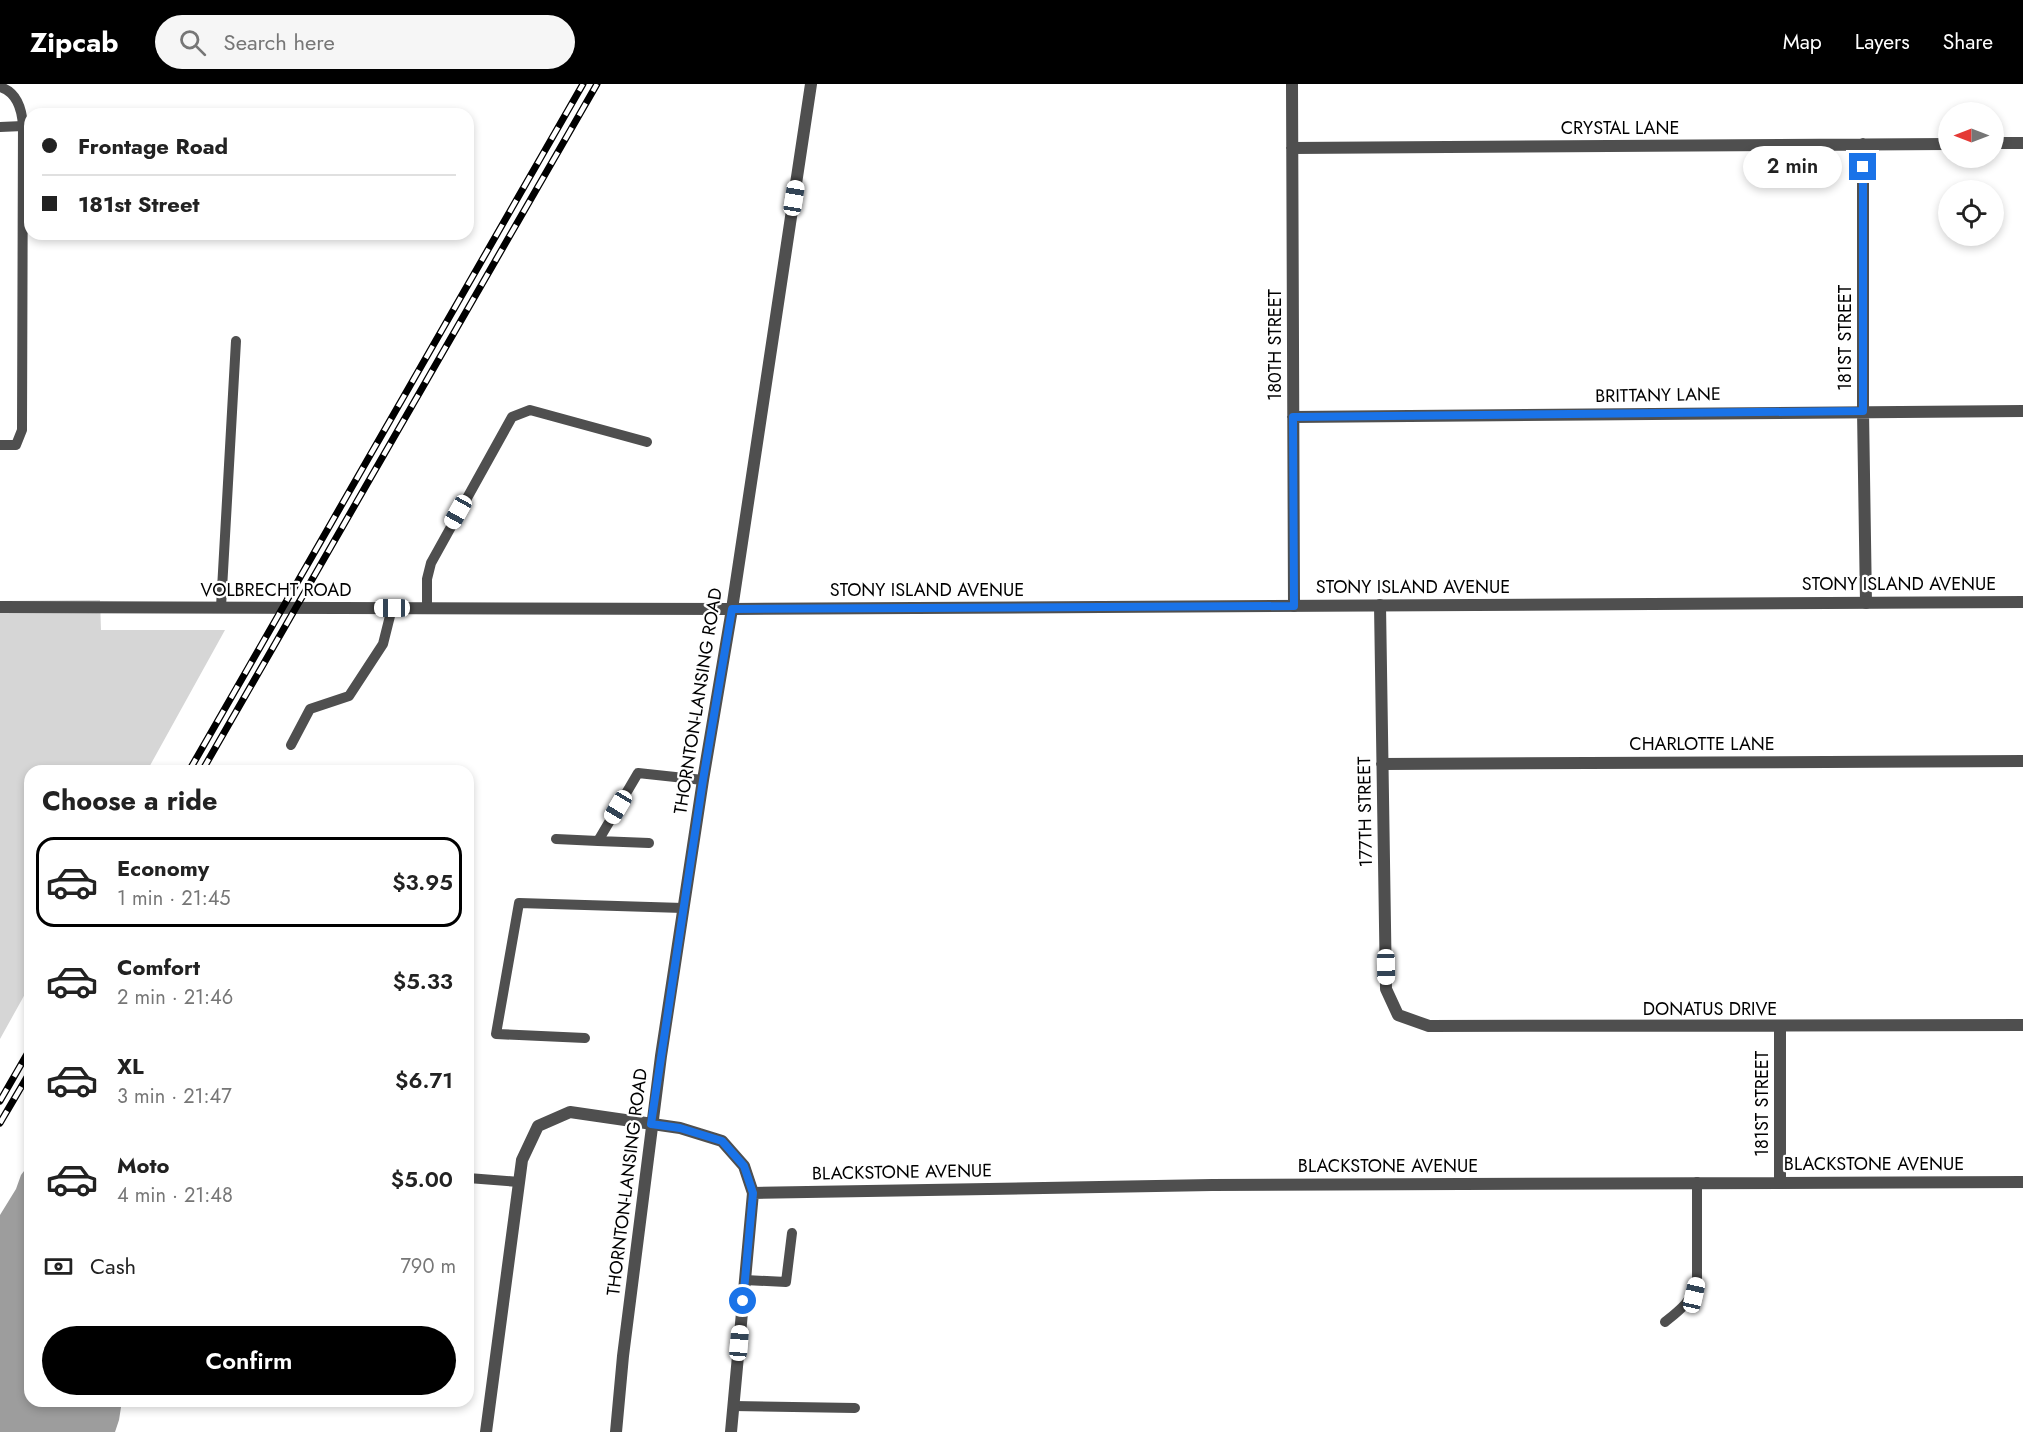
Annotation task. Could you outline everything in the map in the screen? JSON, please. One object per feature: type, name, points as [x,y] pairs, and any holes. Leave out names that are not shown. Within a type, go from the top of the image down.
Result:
[{"type":"street","name":"THORNTON-LANSING ROAD","points":[[616,1432],[651,1124],[811,84]]},
{"type":"street","name":"180TH STREET","points":[[1292,84],[1294,606]]},
{"type":"street","points":[[2004,143],[2023,143]]},
{"type":"street","name":"181ST STREET","points":[[1863,144],[1866,603]]},
{"type":"street","name":"CRYSTAL LANE","points":[[1292,148],[1938,144]]},
{"type":"street","name":"BRITTANY LANE","points":[[1293,417],[2023,411]]},
{"type":"street","name":"STONY ISLAND AVENUE","points":[[732,609],[2023,602]]},
{"type":"street","name":"177TH STREET","points":[[1380,605],[1386,989],[1398,1015]]},
{"type":"street","name":"VOLBRECHT ROAD","points":[[0,607],[732,609]]},
{"type":"street","name":"CHARLOTTE LANE","points":[[1382,764],[2023,761]]},
{"type":"street","name":"DONATUS DRIVE","points":[[1398,1015],[1429,1026],[2023,1025]]},
{"type":"street","name":"181ST STREET","points":[[1780,1027],[1780,1182]]},
{"type":"street","points":[[486,1432],[522,1160],[538,1126],[570,1112],[680,1128],[722,1141],[744,1166],[753,1193],[731,1432]]},
{"type":"street","name":"BLACKSTONE AVENUE","points":[[753,1193],[1212,1185],[2023,1182]]},
{"type":"lane","points":[[0,87],[11,92],[16,100],[22,111],[23,126],[22,430],[16,445],[0,445]]},
{"type":"lane","points":[[0,127],[23,126]]},
{"type":"lane","points":[[221,608],[236,341]]},
{"type":"lane","points":[[427,608],[427,579],[431,562],[512,417],[530,410],[647,442]]},
{"type":"lane","points":[[291,745],[310,709],[349,696],[383,644],[392,608]]},
{"type":"lane","points":[[598,841],[638,773],[703,780]]},
{"type":"lane","points":[[556,839],[649,843]]},
{"type":"lane","points":[[585,1038],[496,1034],[519,903],[683,908]]},
{"type":"lane","points":[[474,1178],[519,1182]]},
{"type":"lane","points":[[1665,1322],[1684,1307],[1694,1295],[1697,1182]]},
{"type":"lane","points":[[745,1280],[786,1282],[792,1233]]},
{"type":"lane","points":[[733,1406],[855,1408]]},
{"type":"shaded area","points":[[100,600],[101,630],[225,630],[150,765],[24,765],[24,996],[0,1039],[0,601]]},
{"type":"shaded area","points":[[24,1171],[24,1407],[121,1407],[115,1432],[0,1432],[0,1215],[16,1189]]},
{"type":"railway","points":[[192,765],[583,84]]},
{"type":"railway","points":[[205,765],[597,84]]},
{"type":"railway","points":[[0,1101],[24,1059]]},
{"type":"railway","points":[[0,1123],[24,1082]]},
{"type":"route","points":[[743,1301],[753,1193],[744,1166],[722,1141],[680,1128],[651,1124],[703,780],[732,609],[1294,606],[1293,417],[1863,411],[1863,167]]}]
